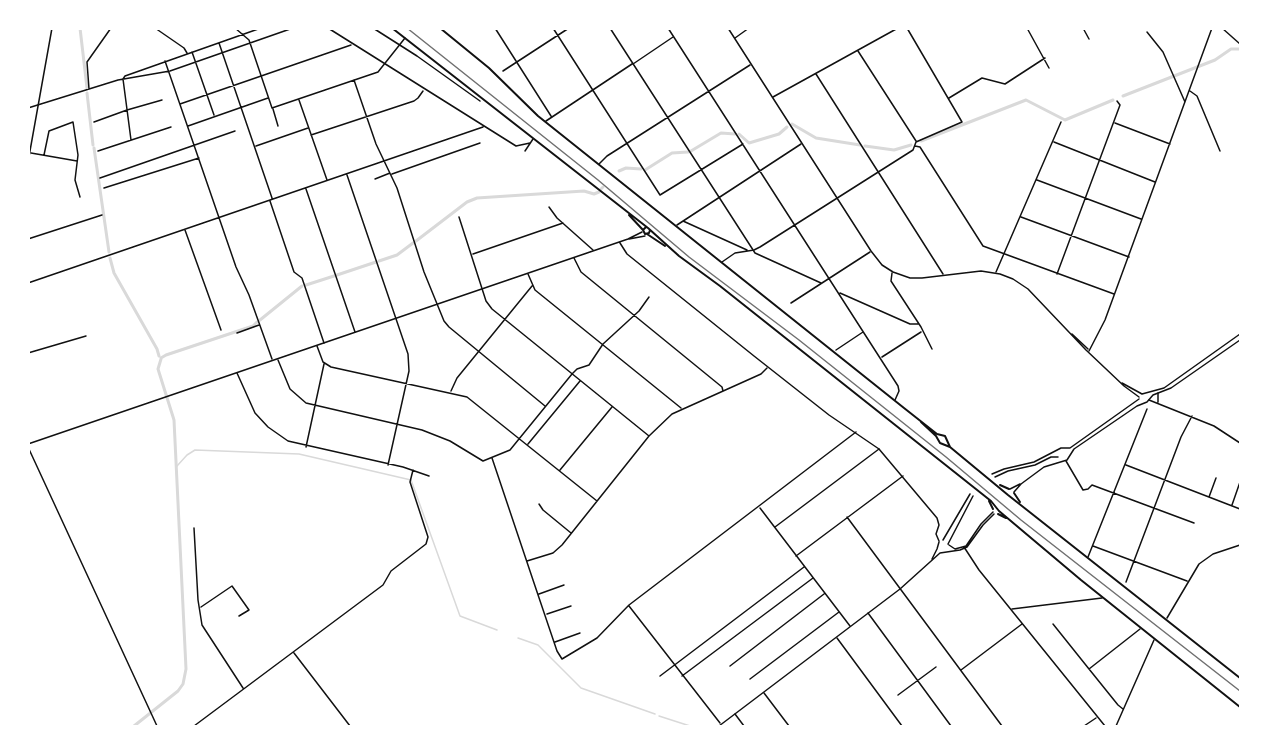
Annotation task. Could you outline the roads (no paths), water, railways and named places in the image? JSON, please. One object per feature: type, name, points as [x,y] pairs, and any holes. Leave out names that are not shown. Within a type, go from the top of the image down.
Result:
[{"type":"main road","points":[[392,28],[650,230],[670,249]]},
{"type":"main road","points":[[440,28],[489,68],[545,122],[919,420],[939,437],[938,441],[950,447],[1240,678]]},
{"type":"main road","points":[[620,207],[643,231],[670,249],[988,500],[996,511],[1240,707]]},
{"type":"main road","points":[[643,231],[646,227]]},
{"type":"main road","points":[[647,234],[650,230]]},
{"type":"main road","points":[[939,437],[945,436],[950,447]]},
{"type":"main road","points":[[942,443],[946,440]]},
{"type":"main road","points":[[997,484],[1010,489],[1022,505]]},
{"type":"main road","points":[[1008,495],[1010,489]]},
{"type":"main road","points":[[1008,495],[1014,493]]},
{"type":"street","points":[[28,162],[52,28]]},
{"type":"street","points":[[89,90],[87,62],[111,28]]},
{"type":"street","points":[[155,28],[188,53]]},
{"type":"street","points":[[235,28],[247,38],[250,44],[278,126]]},
{"type":"street","points":[[123,79],[125,76],[165,61],[261,28]]},
{"type":"street","points":[[28,108],[123,79],[168,71],[293,28]]},
{"type":"street","points":[[328,28],[516,146],[530,143]]},
{"type":"street","points":[[373,28],[480,101]]},
{"type":"street","points":[[495,28],[551,117]]},
{"type":"street","points":[[553,28],[662,196],[743,144]]},
{"type":"street","points":[[503,71],[569,28]]},
{"type":"street","points":[[610,28],[755,252]]},
{"type":"street","points":[[668,28],[899,387],[899,394],[895,401]]},
{"type":"street","points":[[728,28],[871,252],[888,270],[913,278],[976,271],[1009,277],[1024,286],[1143,402]]},
{"type":"street","points":[[734,38],[749,28]]},
{"type":"street","points":[[772,97],[898,28]]},
{"type":"street","points":[[907,28],[962,123],[916,142]]},
{"type":"street","points":[[1027,28],[1049,68]]},
{"type":"street","points":[[1083,28],[1089,39]]},
{"type":"street","points":[[1089,351],[1102,327],[1129,257],[1212,28]]},
{"type":"street","points":[[1222,28],[1240,44]]},
{"type":"street","points":[[446,33],[449,30]]},
{"type":"street","points":[[1147,32],[1163,52],[1185,102]]},
{"type":"street","points":[[545,122],[674,37]]},
{"type":"street","points":[[272,108],[378,72],[405,38]]},
{"type":"street","points":[[219,43],[255,146],[294,272],[302,278],[324,343]]},
{"type":"street","points":[[179,104],[352,44]]},
{"type":"street","points":[[755,252],[795,224],[913,150],[916,142],[857,51]]},
{"type":"street","points":[[192,52],[214,116]]},
{"type":"street","points":[[949,98],[982,78],[1005,84],[1045,58]]},
{"type":"street","points":[[165,61],[272,360]]},
{"type":"street","points":[[598,164],[751,64]]},
{"type":"street","points":[[816,74],[943,275]]},
{"type":"street","points":[[123,79],[131,140]]},
{"type":"street","points":[[354,80],[383,161],[397,188],[424,272],[444,321],[546,407]]},
{"type":"street","points":[[311,135],[416,100],[424,89]]},
{"type":"street","points":[[1190,91],[1197,96],[1220,151]]},
{"type":"street","points":[[187,126],[269,98]]},
{"type":"street","points":[[298,99],[327,180]]},
{"type":"street","points":[[94,122],[162,100]]},
{"type":"street","points":[[1057,274],[1114,123],[1120,105],[1117,101]]},
{"type":"street","points":[[44,155],[49,131],[73,122],[78,155],[75,180],[80,197]]},
{"type":"street","points":[[996,273],[1061,122]]},
{"type":"street","points":[[1114,123],[1170,144]]},
{"type":"street","points":[[98,151],[171,127]]},
{"type":"street","points":[[28,283],[483,127]]},
{"type":"street","points":[[255,146],[309,128]]},
{"type":"street","points":[[100,178],[235,132]]},
{"type":"street","points":[[525,151],[533,138]]},
{"type":"street","points":[[1053,142],[1156,182]]},
{"type":"street","points":[[375,179],[480,143]]},
{"type":"street","points":[[676,226],[802,144]]},
{"type":"street","points":[[915,146],[920,147],[982,246],[1114,294]]},
{"type":"street","points":[[30,153],[77,161]]},
{"type":"street","points":[[104,188],[199,158]]},
{"type":"street","points":[[346,174],[396,318],[410,366],[388,465]]},
{"type":"street","points":[[1037,180],[1142,219]]},
{"type":"street","points":[[306,188],[355,332]]},
{"type":"street","points":[[549,207],[562,223],[593,251]]},
{"type":"street","points":[[28,239],[102,214]]},
{"type":"street","points":[[1020,216],[1129,257]]},
{"type":"street","points":[[459,217],[489,305],[650,436]]},
{"type":"street","points":[[682,221],[821,283]]},
{"type":"street","points":[[472,255],[562,223]]},
{"type":"street","points":[[185,229],[221,330]]},
{"type":"street","points":[[637,237],[643,231]]},
{"type":"street","points":[[157,726],[28,445],[165,396],[647,234]]},
{"type":"street","points":[[620,242],[627,254],[768,367],[829,415],[879,449],[937,518],[939,526],[936,534],[939,541],[930,561]]},
{"type":"street","points":[[722,263],[735,254],[749,251]]},
{"type":"street","points":[[791,303],[871,252]]},
{"type":"street","points":[[574,258],[580,272],[722,387],[723,391]]},
{"type":"street","points":[[893,272],[891,281],[932,349]]},
{"type":"street","points":[[528,273],[532,285],[682,409]]},
{"type":"street","points":[[451,393],[457,378],[532,285]]},
{"type":"street","points":[[839,292],[910,324],[918,324]]},
{"type":"street","points":[[278,358],[290,389],[300,400],[315,406],[439,436],[481,460],[510,450],[572,374],[577,369],[588,365],[603,344],[634,315],[649,297]]},
{"type":"street","points":[[237,333],[260,325]]},
{"type":"street","points":[[836,350],[864,331]]},
{"type":"street","points":[[881,358],[921,331]]},
{"type":"street","points":[[1122,383],[1142,394],[1164,388],[1240,334]]},
{"type":"street","points":[[28,353],[86,336]]},
{"type":"street","points":[[1051,464],[1064,461],[1074,449],[1240,340]]},
{"type":"street","points":[[316,345],[325,363],[331,367],[468,398],[597,501]]},
{"type":"street","points":[[306,447],[325,363]]},
{"type":"street","points":[[526,561],[553,553],[572,533],[650,436],[672,414],[761,374],[768,367]]},
{"type":"street","points":[[237,372],[252,409],[264,424],[288,441],[413,470],[429,476]]},
{"type":"street","points":[[527,445],[580,380]]},
{"type":"street","points":[[1158,393],[1156,399],[1158,403]]},
{"type":"street","points":[[992,474],[1034,462],[1061,448],[1066,449],[1119,415],[1142,394]]},
{"type":"street","points":[[1146,394],[1148,399],[1214,426],[1240,443]]},
{"type":"street","points":[[560,471],[612,406]]},
{"type":"street","points":[[1089,557],[1147,409]]},
{"type":"street","points":[[1126,582],[1181,437],[1192,416]]},
{"type":"street","points":[[492,458],[554,642],[562,659],[597,638],[629,605],[856,432]]},
{"type":"street","points":[[775,528],[879,449]]},
{"type":"street","points":[[1066,449],[1070,455]]},
{"type":"street","points":[[1010,489],[1051,464],[1058,457],[1058,451]]},
{"type":"street","points":[[995,477],[1008,471],[1035,465],[1051,457],[1058,457],[1064,461],[1083,489],[1088,489],[1092,485],[1194,523]]},
{"type":"street","points":[[1125,465],[1240,509]]},
{"type":"street","points":[[194,726],[383,585],[391,571],[426,544],[428,537],[410,480],[413,470]]},
{"type":"street","points":[[796,556],[903,476]]},
{"type":"street","points":[[1209,497],[1216,478]]},
{"type":"street","points":[[1231,506],[1240,482]]},
{"type":"street","points":[[1014,493],[1021,484]]},
{"type":"street","points":[[939,541],[943,540],[970,494]]},
{"type":"street","points":[[946,551],[973,496]]},
{"type":"street","points":[[539,504],[543,510],[572,533]]},
{"type":"street","points":[[759,507],[850,627]]},
{"type":"street","points":[[629,605],[720,726],[900,589],[930,561],[946,551],[964,548],[981,524],[996,511]]},
{"type":"street","points":[[848,518],[1002,726]]},
{"type":"street","points":[[194,528],[198,600],[204,630],[244,689]]},
{"type":"street","points":[[943,540],[955,549],[964,548]]},
{"type":"street","points":[[1167,619],[1197,567],[1210,556],[1240,545]]},
{"type":"street","points":[[1093,546],[1188,581]]},
{"type":"street","points":[[964,548],[976,567],[1105,726]]},
{"type":"street","points":[[937,549],[941,553]]},
{"type":"street","points":[[660,676],[804,567]]},
{"type":"street","points":[[682,676],[813,579]]},
{"type":"street","points":[[538,594],[564,585]]},
{"type":"street","points":[[200,607],[205,606],[232,586],[249,610],[239,616]]},
{"type":"street","points":[[730,666],[824,593]]},
{"type":"street","points":[[1011,610],[1016,607],[1103,598]]},
{"type":"street","points":[[545,615],[571,606]]},
{"type":"street","points":[[750,679],[839,612]]},
{"type":"street","points":[[868,613],[951,726]]},
{"type":"street","points":[[961,671],[1022,624]]},
{"type":"street","points":[[1053,624],[1118,705],[1124,709]]},
{"type":"street","points":[[1089,669],[1141,628]]},
{"type":"street","points":[[554,642],[580,633]]},
{"type":"street","points":[[836,637],[902,726]]},
{"type":"street","points":[[1116,726],[1154,639]]},
{"type":"street","points":[[293,652],[350,726]]},
{"type":"street","points":[[898,695],[936,667]]},
{"type":"street","points":[[764,692],[789,726]]},
{"type":"street","points":[[735,714],[744,726]]},
{"type":"street","points":[[1084,726],[1097,717]]},
{"type":"waterway","points":[[80,28],[87,88]]},
{"type":"waterway","points":[[1123,96],[1215,60],[1231,49],[1240,49]]},
{"type":"waterway","points":[[87,93],[93,145]]},
{"type":"waterway","points":[[921,141],[1026,100],[1065,120],[1113,100]]},
{"type":"waterway","points":[[792,124],[816,138],[860,145]]},
{"type":"waterway","points":[[739,134],[749,143],[779,134],[787,127]]},
{"type":"waterway","points":[[691,151],[721,133],[735,134]]},
{"type":"waterway","points":[[865,146],[894,150],[911,145]]},
{"type":"waterway","points":[[94,148],[109,252]]},
{"type":"waterway","points":[[645,170],[672,153],[688,152]]},
{"type":"waterway","points":[[619,171],[626,168],[641,169]]},
{"type":"waterway","points":[[416,241],[467,202],[477,198],[599,192]]},
{"type":"waterway","points":[[379,261],[397,255],[413,243]]},
{"type":"waterway","points":[[110,258],[114,273],[159,356]]},
{"type":"waterway","points":[[337,275],[376,262]]},
{"type":"waterway","points":[[306,285],[334,276]]},
{"type":"waterway","points":[[260,320],[302,286]]},
{"type":"waterway","points":[[161,358],[253,326],[257,322]]},
{"type":"waterway","points":[[134,726],[178,691],[183,684],[186,669],[174,420],[158,369],[161,359]]},
{"type":"waterway","points":[[177,466],[195,450],[299,454],[411,480],[460,616],[497,630]]},
{"type":"waterway","points":[[518,638],[538,645],[581,688],[655,714]]},
{"type":"waterway","points":[[659,716],[690,726]]},
{"type":"railway","points":[[407,28],[598,180],[689,257],[799,340],[1021,520],[1240,691]]}]
